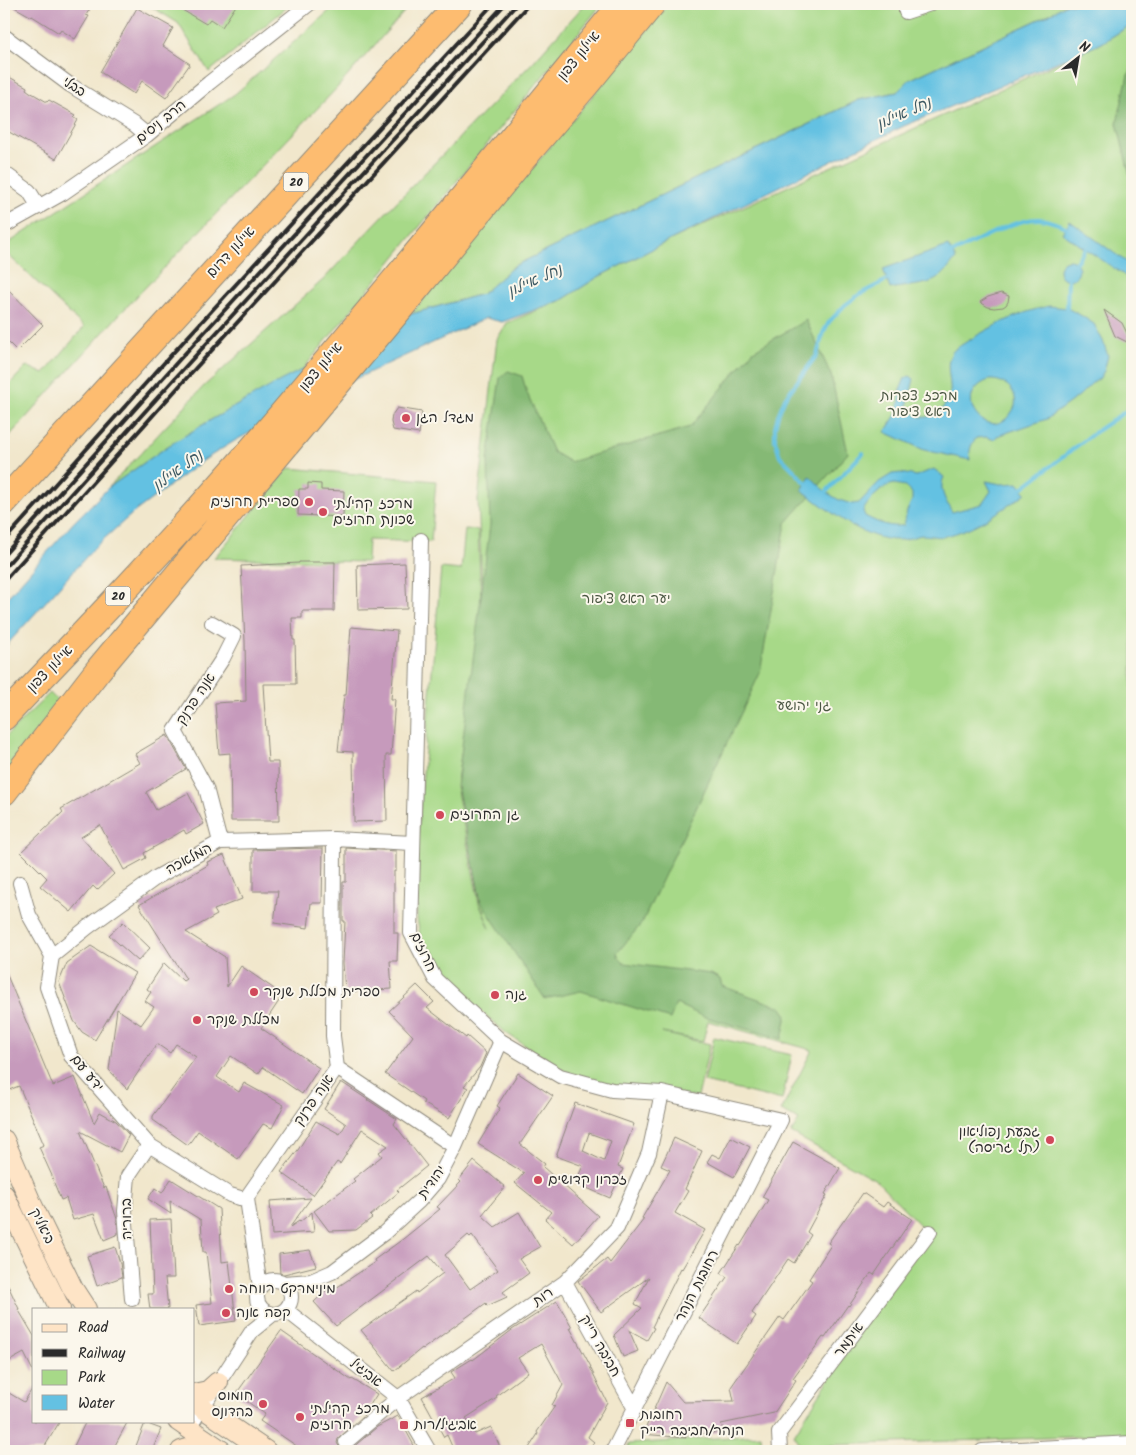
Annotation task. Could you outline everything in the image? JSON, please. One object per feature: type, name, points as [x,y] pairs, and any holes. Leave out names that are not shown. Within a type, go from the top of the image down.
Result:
[{"type":"highway","name":"איילון דרום","points":[[4,502],[459,4]]},
{"type":"highway","name":"איילון צפון","points":[[4,717],[188,521],[348,336],[622,4]]},
{"type":"highway","points":[[473,185],[640,4]]},
{"type":"highway","points":[[4,792],[99,670],[652,4]]},
{"type":"highway","points":[[4,482],[133,359]]},
{"type":"main road","name":"ביאליק","points":[[4,1140],[13,1186],[85,1308]]},
{"type":"main road","points":[[5,1207],[13,1186]]},
{"type":"main road","name":"ביאליק","points":[[5,1207],[9,1224],[23,1234],[60,1308]]},
{"type":"main road","points":[[195,1410],[208,1391],[218,1382]]},
{"type":"main road","points":[[195,1416],[266,1451]]},
{"type":"main road","points":[[195,1418],[222,1451]]},
{"type":"main road","points":[[181,1451],[198,1446],[222,1451]]},
{"type":"street","name":"הרב ניסים","points":[[4,226],[63,193],[147,135],[309,4]]},
{"type":"street","points":[[906,12],[930,4]]},
{"type":"street","name":"בבלי","points":[[4,36],[70,85],[135,125],[147,135]]},
{"type":"street","points":[[4,172],[29,191],[39,207]]},
{"type":"street","name":"חרוזים","points":[[421,540],[411,933],[435,979],[501,1040],[560,1076],[612,1090],[662,1092],[781,1120]]},
{"type":"street","name":"אנה פרנק","points":[[212,623],[234,636],[223,658],[175,731],[206,788],[220,842]]},
{"type":"street","name":"המלאכה","points":[[52,956],[88,927],[157,877],[220,842],[334,839],[413,843]]},
{"type":"street","name":"אנה פרנק","points":[[248,1199],[254,1185],[336,1068],[333,1036],[334,839]]},
{"type":"street","points":[[20,883],[29,915],[52,956]]},
{"type":"street","name":"ידע עם","points":[[52,956],[46,987],[71,1056],[149,1145],[230,1195],[248,1199]]},
{"type":"street","name":"יהודית","points":[[284,1283],[311,1280],[332,1272],[384,1233],[419,1201],[438,1179],[455,1147],[501,1040]]},
{"type":"street","points":[[336,1068],[455,1147]]},
{"type":"street","name":"רות","points":[[346,1442],[398,1398],[565,1282],[616,1228],[648,1153],[662,1092]]},
{"type":"street","name":"רחובות הנהר","points":[[613,1451],[781,1120]]},
{"type":"street","name":"ברוריה","points":[[132,1299],[125,1212],[128,1176],[149,1145]]},
{"type":"street","points":[[248,1199],[260,1287],[257,1298],[264,1311],[283,1307],[290,1290],[284,1283],[273,1280],[267,1281],[260,1287]]},
{"type":"street","name":"איתמר","points":[[780,1451],[779,1433],[930,1232]]},
{"type":"street","name":"יהודית","points":[[252,1331],[283,1307],[311,1280]]},
{"type":"street","name":"חביבה רייק","points":[[565,1282],[635,1409]]},
{"type":"street","name":"יהודית","points":[[218,1382],[252,1331],[260,1306]]},
{"type":"street","name":"אביגיל","points":[[283,1307],[398,1398],[429,1451]]},
{"type":"street","points":[[173,1451],[188,1422]]},
{"type":"street","points":[[982,1451],[1132,1443]]},
{"type":"green space","points":[[147,4],[291,4],[209,72],[178,23]]},
{"type":"green space","points":[[337,4],[411,4],[337,88],[117,317],[4,442],[4,390],[27,366],[44,374],[84,327],[4,251],[4,246],[235,94]]},
{"type":"green space","points":[[585,4],[602,4],[303,369],[168,446],[108,488],[203,387],[324,279],[534,61]]},
{"type":"green space","points":[[669,4],[1067,4],[1046,16],[909,80],[897,92],[859,100],[514,266],[482,294],[411,314]]},
{"type":"green space","name":"גני יהושע","points":[[1132,24],[1132,1435],[802,1446],[794,1435],[924,1229],[876,1180],[791,1133],[799,1120],[781,1111],[812,1050],[708,1021],[703,1041],[662,1033],[710,1044],[698,1097],[610,1085],[564,1071],[506,1033],[441,976],[433,966],[421,941],[417,919],[417,843],[441,568],[461,570],[465,529],[478,530],[482,626],[456,786],[479,903],[490,929],[480,903],[460,786],[484,627],[478,500],[497,339],[507,323],[562,300],[598,277],[668,241],[1102,43]]},
{"type":"green space","points":[[1132,69],[1132,185],[1117,123],[1128,75]]},
{"type":"green space","name":"יער ראש ציפור","points":[[806,320],[831,375],[848,453],[786,523],[760,673],[642,923],[617,953],[624,963],[711,974],[720,979],[722,986],[781,1007],[787,1015],[782,1039],[705,1017],[676,1004],[670,1019],[581,991],[545,999],[481,902],[457,786],[490,525],[488,460],[500,378],[508,371],[522,376],[527,393],[553,452],[570,462],[690,427],[753,351]]},
{"type":"green space","points":[[289,468],[436,481],[431,542],[368,540],[367,562],[214,558]]},
{"type":"green space","points":[[50,693],[62,705],[4,780],[4,738]]},
{"type":"green space","points":[[714,1037],[792,1055],[782,1100],[704,1082]]},
{"type":"green space","points":[[761,1435],[762,1451],[627,1451],[629,1444]]},
{"type":"water","name":"נחל איילון","points":[[1067,4],[1132,4],[1132,24],[1102,43],[904,126],[668,241],[598,277],[562,300],[502,322],[486,318],[338,387],[236,440],[204,460],[133,513],[96,546],[4,648],[4,601],[74,522],[108,488],[168,446],[209,421],[280,381],[411,314],[482,294],[514,266],[859,100],[897,92],[909,80],[1046,16]]},
{"type":"water","points":[[1070,221],[1132,266],[1132,282],[1062,233]]},
{"type":"water","points":[[948,246],[956,259],[940,277],[929,283],[890,289],[883,269]]},
{"type":"water","points":[[1069,260],[1076,263],[1079,270],[1076,277],[1069,280],[1062,277],[1059,270],[1062,263]]},
{"type":"water","points":[[1049,306],[1067,308],[1094,324],[1103,341],[1108,356],[1104,371],[1099,379],[1080,395],[1047,419],[997,436],[994,440],[987,437],[976,438],[970,449],[970,460],[924,450],[885,432],[897,413],[900,390],[905,378],[910,376],[914,379],[907,407],[921,417],[936,414],[943,408],[949,398],[948,366],[951,354],[955,349],[1000,323]],"holes":[[[989,380],[1004,383],[1012,390],[1015,406],[1006,419],[997,423],[988,423],[974,412],[973,394],[978,386]]]},
{"type":"water","points":[[934,469],[944,477],[942,490],[952,512],[982,504],[991,491],[986,481],[1001,484],[1018,483],[1026,493],[987,519],[956,533],[940,537],[922,535],[899,540],[886,539],[860,530],[835,515],[802,490],[810,476],[826,492],[839,500],[852,504],[859,503],[879,482],[892,474],[901,473],[916,476]],"holes":[[[889,485],[905,486],[912,493],[912,500],[904,525],[879,523],[865,516],[863,511],[872,498],[880,491]]]},
{"type":"building","points":[[9,4],[93,4],[86,15],[89,16],[75,39],[61,30],[59,33]]},
{"type":"building","points":[[172,4],[237,4],[222,27],[210,19],[206,24]]},
{"type":"building","points":[[137,8],[173,28],[163,46],[190,64],[166,98],[142,81],[134,94],[100,72]]},
{"type":"building","points":[[4,74],[27,87],[26,89],[30,92],[47,102],[49,100],[76,115],[74,117],[78,120],[56,159],[4,129]]},
{"type":"building","points":[[4,285],[43,325],[17,351],[4,338]]},
{"type":"building","points":[[1001,293],[1009,296],[1008,302],[1003,307],[988,307],[980,302],[988,297]]},
{"type":"building","points":[[1104,310],[1122,323],[1128,335],[1127,342],[1115,336]]},
{"type":"building","name":"מגדל הגן","points":[[397,408],[422,412],[419,434],[393,430],[392,415]]},
{"type":"building","points":[[308,483],[321,484],[321,490],[344,491],[343,517],[298,515],[299,489],[308,489]]},
{"type":"building","points":[[299,562],[335,562],[334,611],[302,611],[302,618],[292,618],[293,640],[295,640],[296,684],[263,684],[268,762],[278,762],[279,821],[231,821],[230,753],[219,754],[215,703],[246,701],[241,566]]},
{"type":"building","points":[[405,563],[407,609],[358,610],[357,565]]},
{"type":"building","points":[[351,627],[397,631],[391,699],[395,699],[391,755],[386,755],[387,821],[354,822],[353,752],[338,751],[344,695],[346,695]]},
{"type":"building","points":[[167,735],[186,769],[146,792],[156,810],[188,793],[204,824],[186,834],[184,830],[144,853],[146,858],[124,870],[100,825],[81,837],[114,874],[97,890],[93,886],[71,912],[40,886],[47,878],[21,852],[63,812],[61,809],[140,763],[135,754]]},
{"type":"building","points":[[323,848],[322,903],[311,903],[308,928],[274,923],[278,891],[253,891],[253,850]]},
{"type":"building","points":[[346,848],[396,851],[396,871],[394,871],[394,933],[398,933],[397,961],[390,961],[392,989],[345,992],[343,882],[346,882]]},
{"type":"building","points":[[224,855],[242,899],[214,910],[217,915],[186,932],[225,957],[227,987],[241,966],[283,995],[261,1028],[319,1068],[302,1094],[263,1067],[258,1074],[231,1056],[217,1077],[239,1092],[244,1083],[284,1105],[272,1128],[263,1124],[238,1159],[198,1131],[188,1145],[153,1120],[153,1116],[196,1057],[176,1044],[170,1053],[157,1044],[127,1089],[109,1070],[117,1009],[141,1025],[154,1007],[145,1001],[151,992],[147,989],[164,963],[183,981],[186,979],[139,905],[208,865],[207,862]]},
{"type":"building","points":[[123,922],[150,948],[138,961],[109,935]]},
{"type":"building","points":[[91,946],[135,973],[95,1040],[82,1032],[74,1021],[59,982],[67,963]]},
{"type":"building","points":[[4,968],[53,1086],[75,1077],[94,1123],[100,1112],[116,1121],[129,1135],[120,1152],[80,1131],[104,1188],[106,1187],[117,1219],[118,1234],[104,1240],[94,1214],[73,1220],[66,1198],[61,1200],[39,1147],[44,1145],[19,1086],[9,1090],[4,1077]]},
{"type":"building","points":[[417,985],[434,1002],[427,1008],[466,1038],[467,1036],[486,1053],[480,1067],[464,1086],[468,1088],[449,1118],[423,1103],[424,1101],[385,1074],[413,1036],[389,1011]]},
{"type":"building","points":[[518,1073],[553,1096],[520,1144],[545,1164],[543,1167],[598,1216],[573,1244],[545,1219],[551,1212],[515,1183],[524,1173],[478,1144],[500,1108],[497,1106]]},
{"type":"building","points":[[341,1082],[397,1119],[394,1124],[427,1166],[397,1190],[399,1192],[370,1216],[372,1218],[356,1230],[329,1231],[314,1211],[355,1181],[353,1179],[382,1156],[379,1152],[388,1146],[362,1129],[340,1164],[337,1162],[313,1195],[281,1172],[298,1150],[316,1121],[340,1134],[346,1124],[324,1109]]},
{"type":"building","points":[[575,1103],[634,1124],[618,1167],[623,1169],[610,1198],[575,1183],[583,1166],[556,1156]],"holes":[[[589,1133],[611,1141],[604,1161],[583,1151]]]},
{"type":"building","points":[[731,1137],[750,1147],[734,1177],[707,1162],[712,1154],[720,1158]]},
{"type":"building","points":[[674,1138],[702,1151],[685,1189],[688,1191],[675,1213],[705,1230],[681,1268],[647,1340],[629,1330],[638,1351],[623,1357],[614,1335],[642,1308],[635,1304],[649,1277],[601,1312],[578,1281],[607,1259],[610,1263],[644,1219],[642,1218],[670,1170],[661,1166]]},
{"type":"building","points":[[793,1142],[840,1168],[807,1232],[811,1235],[794,1263],[788,1259],[752,1313],[756,1316],[737,1344],[699,1318],[727,1277],[721,1273],[768,1200],[762,1197]]},
{"type":"building","points":[[474,1161],[505,1187],[482,1215],[495,1227],[519,1212],[540,1247],[519,1259],[529,1273],[503,1292],[507,1297],[487,1306],[486,1303],[422,1348],[394,1371],[361,1330],[416,1291],[417,1293],[443,1273],[429,1256],[336,1326],[314,1302],[330,1287],[333,1290],[375,1262],[374,1260],[440,1209],[437,1207],[461,1182],[459,1180]],"holes":[[[468,1235],[470,1237],[472,1235],[498,1270],[470,1289],[445,1255]]]},
{"type":"building","points":[[171,1179],[219,1209],[222,1262],[229,1261],[236,1321],[199,1326],[196,1305],[212,1303],[206,1252],[203,1252],[201,1220],[170,1201],[171,1214],[148,1199],[155,1188],[162,1193]]},
{"type":"building","points":[[863,1193],[883,1207],[887,1202],[912,1219],[874,1275],[871,1273],[849,1306],[793,1378],[796,1380],[774,1413],[721,1424],[724,1432],[685,1435],[686,1438],[643,1434],[666,1382],[683,1402],[734,1401],[731,1387],[780,1317],[784,1320],[812,1281],[809,1279],[831,1245],[828,1243]]},
{"type":"building","points":[[311,1198],[290,1227],[300,1222],[312,1212],[314,1232],[272,1235],[270,1201]]},
{"type":"building","points":[[171,1219],[174,1278],[165,1278],[168,1308],[150,1308],[148,1294],[153,1294],[150,1220]]},
{"type":"building","points":[[115,1247],[122,1277],[97,1286],[87,1256]]},
{"type":"building","points":[[310,1250],[316,1266],[280,1275],[279,1254]]},
{"type":"building","points":[[4,1277],[18,1309],[32,1333],[32,1369],[24,1353],[4,1364]]},
{"type":"building","points":[[557,1301],[572,1327],[570,1328],[607,1402],[588,1437],[594,1442],[587,1451],[527,1451],[538,1434],[537,1432],[555,1406],[552,1405],[563,1385],[541,1344],[518,1358],[528,1372],[496,1396],[497,1398],[466,1418],[475,1434],[491,1427],[500,1447],[490,1451],[454,1451],[447,1435],[444,1437],[422,1397],[455,1378],[451,1372],[473,1360],[512,1330]]},
{"type":"building","points":[[281,1331],[351,1380],[377,1394],[363,1416],[338,1439],[337,1443],[340,1448],[347,1451],[304,1451],[260,1421],[265,1414],[236,1394]]},
{"type":"building","points":[[32,1389],[32,1422],[59,1422],[42,1451],[4,1451],[4,1390],[24,1402]]},
{"type":"building","points":[[398,1416],[417,1451],[347,1451],[377,1427]]},
{"type":"building","points":[[86,1422],[127,1422],[112,1451],[80,1451],[73,1448]]},
{"type":"building","points":[[145,1423],[161,1429],[152,1451],[134,1451]]},
{"type":"waterway","points":[[952,253],[1008,226],[1030,219],[1040,219],[1066,227]]},
{"type":"waterway","points":[[1076,262],[1085,249]]},
{"type":"waterway","points":[[1067,308],[1068,279]]},
{"type":"waterway","points":[[806,483],[780,456],[775,440],[775,427],[778,415],[785,398],[817,355],[823,333],[829,322],[845,305],[860,294],[887,280]]},
{"type":"waterway","points":[[1022,488],[1098,430],[1132,407]]},
{"type":"waterway","points":[[826,492],[863,453]]},
{"type":"railway","points":[[4,541],[172,354],[493,4]]},
{"type":"railway","points":[[4,555],[179,360],[505,4]]},
{"type":"railway","points":[[4,568],[517,4]]},
{"type":"railway","points":[[4,581],[192,372],[529,4]]},
{"type":"place","name":"מגדל הגן","points":[[406,418]]},
{"type":"place","name":"ספריית חרוזים","points":[[309,502]]},
{"type":"place","name":"מרכז קהילתי שכונת חרוזים","points":[[323,512]]},
{"type":"place","name":"גן החרוזים","points":[[440,815]]},
{"type":"place","name":"ספרית מכללת שנקר","points":[[254,992]]},
{"type":"place","name":"גנה","points":[[495,995]]},
{"type":"place","name":"מכללת שנקר","points":[[197,1020]]},
{"type":"place","name":"גבעת נפוליאון (תל גריסה)","points":[[1050,1140]]},
{"type":"place","name":"זכרון קדושים","points":[[538,1180]]},
{"type":"place","name":"מינימרקט רווחה","points":[[229,1289]]},
{"type":"place","name":"קפה אנה","points":[[226,1313]]},
{"type":"place","name":"חומוס בהדונס","points":[[263,1404]]},
{"type":"place","name":"מרכז קהילתי חרוזים","points":[[300,1417]]},
{"type":"place","name":"רחובות הנהר/חביבה רייק","points":[[630,1423]]},
{"type":"place","name":"אביגיל/רות","points":[[404,1425]]},
{"type":"park label","name":"מרכז צפרות ראש ציפור","points":[[919,404]]}]
